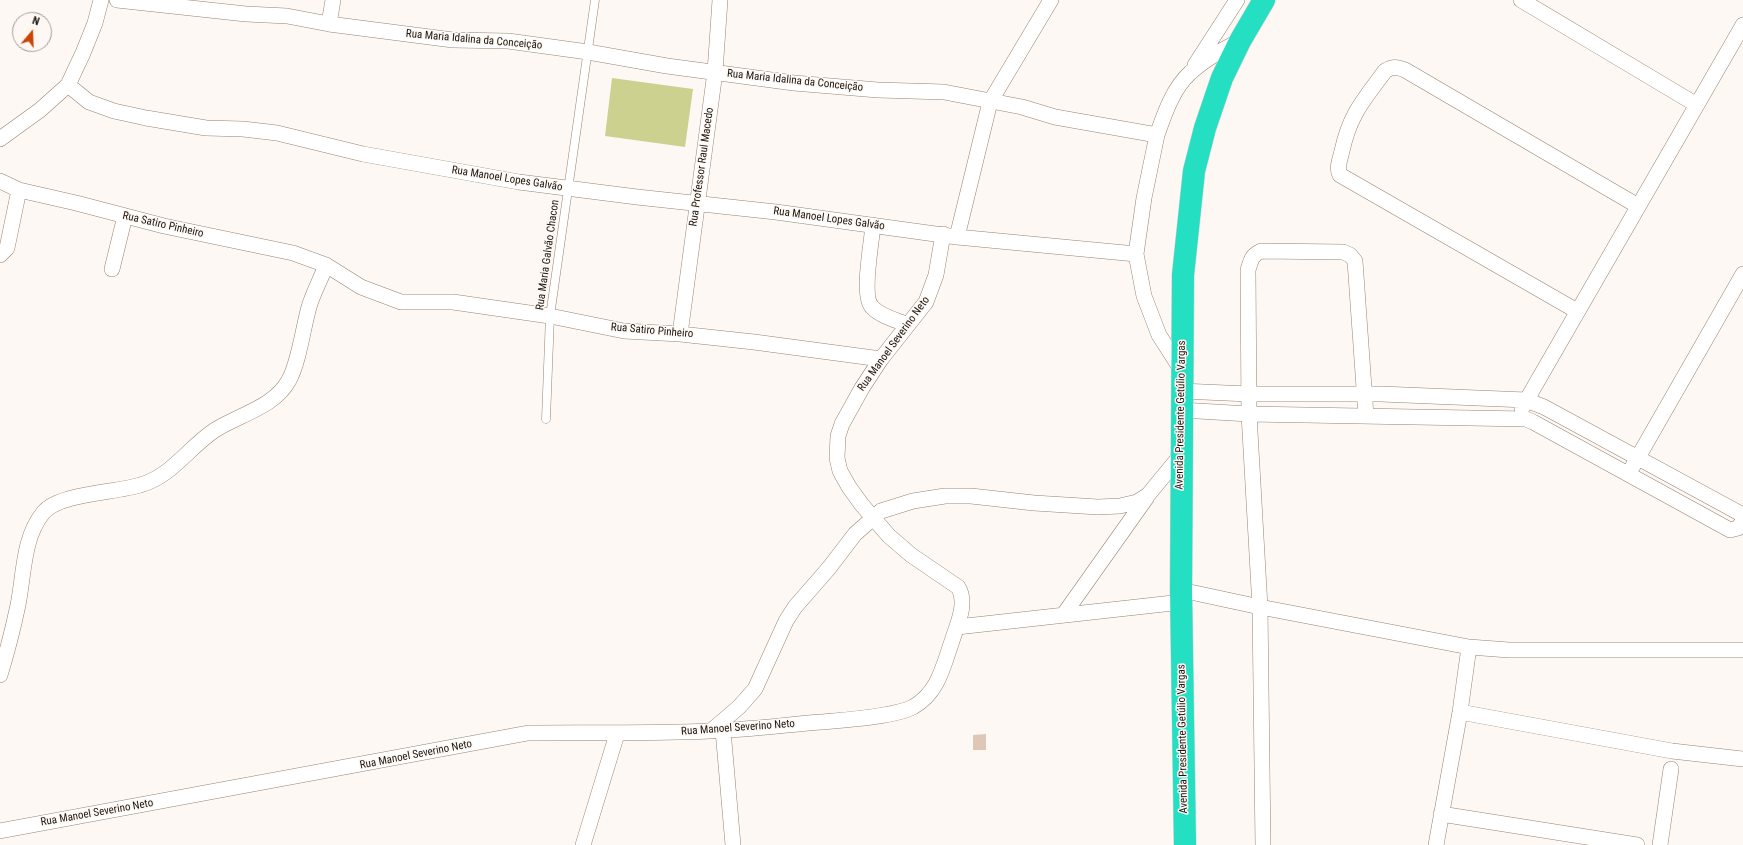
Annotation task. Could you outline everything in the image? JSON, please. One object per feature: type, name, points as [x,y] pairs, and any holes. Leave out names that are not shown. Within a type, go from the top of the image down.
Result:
[{"type":"highway","name":"Avenida Presidente Getúlio Vargas","points":[[1185,845],[1180,456],[1183,276],[1194,171],[1207,120],[1222,78],[1240,41],[1264,0]]},
{"type":"street","points":[[0,139],[40,110],[68,85],[95,23],[101,0]]},
{"type":"street","name":"Rua Maria Idalina da Conceição","points":[[117,0],[239,13],[287,16],[329,24],[453,40],[508,41],[794,83],[878,90],[944,92],[1022,107],[1055,117],[1157,135]]},
{"type":"street","points":[[329,24],[333,0]]},
{"type":"street","name":"Rua Professor Raul Macedo","points":[[680,334],[696,202],[715,72],[720,0]]},
{"type":"street","name":"Rua Manoel Severino Neto","points":[[0,831],[528,733],[617,734],[717,731],[861,718],[913,707],[933,691],[957,627],[962,602],[962,593],[958,587],[911,555],[873,518],[853,493],[840,471],[836,449],[842,424],[862,388],[881,359],[921,311],[932,290],[950,236],[990,102],[1052,0]]},
{"type":"street","points":[[1237,0],[1189,74],[1176,91],[1157,135],[1144,198],[1136,254],[1144,296],[1181,391],[1249,414],[1518,418],[1533,422],[1730,530],[1738,528],[1743,521]]},
{"type":"street","points":[[1521,0],[1697,105]]},
{"type":"street","points":[[1518,418],[1526,400],[1743,25]]},
{"type":"street","points":[[1189,74],[1208,59],[1240,41]]},
{"type":"street","points":[[1577,311],[1340,175],[1338,166],[1346,130],[1354,113],[1385,71],[1396,67],[1405,70],[1638,206]]},
{"type":"street","name":"Rua Manoel Lopes Galvão","points":[[68,85],[90,102],[114,111],[146,118],[206,128],[243,129],[277,133],[363,154],[568,189],[696,202],[950,236],[1136,254]]},
{"type":"street","name":"Rua Satiro Pinheiro","points":[[0,182],[19,190],[164,226],[293,253],[326,265],[361,287],[401,302],[453,302],[550,316],[624,331],[680,334],[881,359]]},
{"type":"street","points":[[0,255],[7,248],[19,190]]},
{"type":"street","points":[[112,269],[124,216]]},
{"type":"street","points":[[873,225],[868,276],[868,301],[871,307],[877,311],[908,325]]},
{"type":"street","points":[[1263,845],[1260,607],[1249,414],[1248,270],[1251,259],[1255,254],[1261,251],[1343,252],[1350,255],[1356,261],[1366,394],[1366,416]]},
{"type":"street","points":[[0,675],[9,645],[30,537],[42,514],[48,507],[61,501],[114,492],[157,479],[215,430],[265,403],[280,392],[289,380],[310,305],[326,265]]},
{"type":"street","points":[[1628,474],[1743,274]]},
{"type":"street","points":[[1181,391],[1249,394],[1366,394],[1526,400],[1544,407],[1743,515]]},
{"type":"street","points":[[1064,614],[1148,495],[1180,456]]},
{"type":"street","points":[[733,845],[717,731],[755,689],[786,621],[795,607],[829,568],[855,534],[881,511],[913,501],[945,496],[971,496],[990,500],[1034,504],[1098,507],[1120,506],[1137,502],[1148,495]]},
{"type":"street","points":[[957,627],[1064,614],[1181,596],[1260,607],[1469,646],[1508,650],[1743,650]]},
{"type":"street","points":[[1436,845],[1460,712],[1469,646]]},
{"type":"street","points":[[1460,712],[1672,751],[1743,759]]},
{"type":"street","points":[[583,845],[617,734]]},
{"type":"street","points":[[1660,845],[1671,769]]},
{"type":"street","points":[[1441,814],[1637,845]]},
{"type":"lane","name":"Rua Maria Galvão Chacon","points":[[546,419],[550,316],[595,0]]},
{"type":"green space","points":[[612,78],[693,89],[685,147],[605,136]]},
{"type":"building","points":[[986,734],[986,750],[973,750],[973,735]]}]
